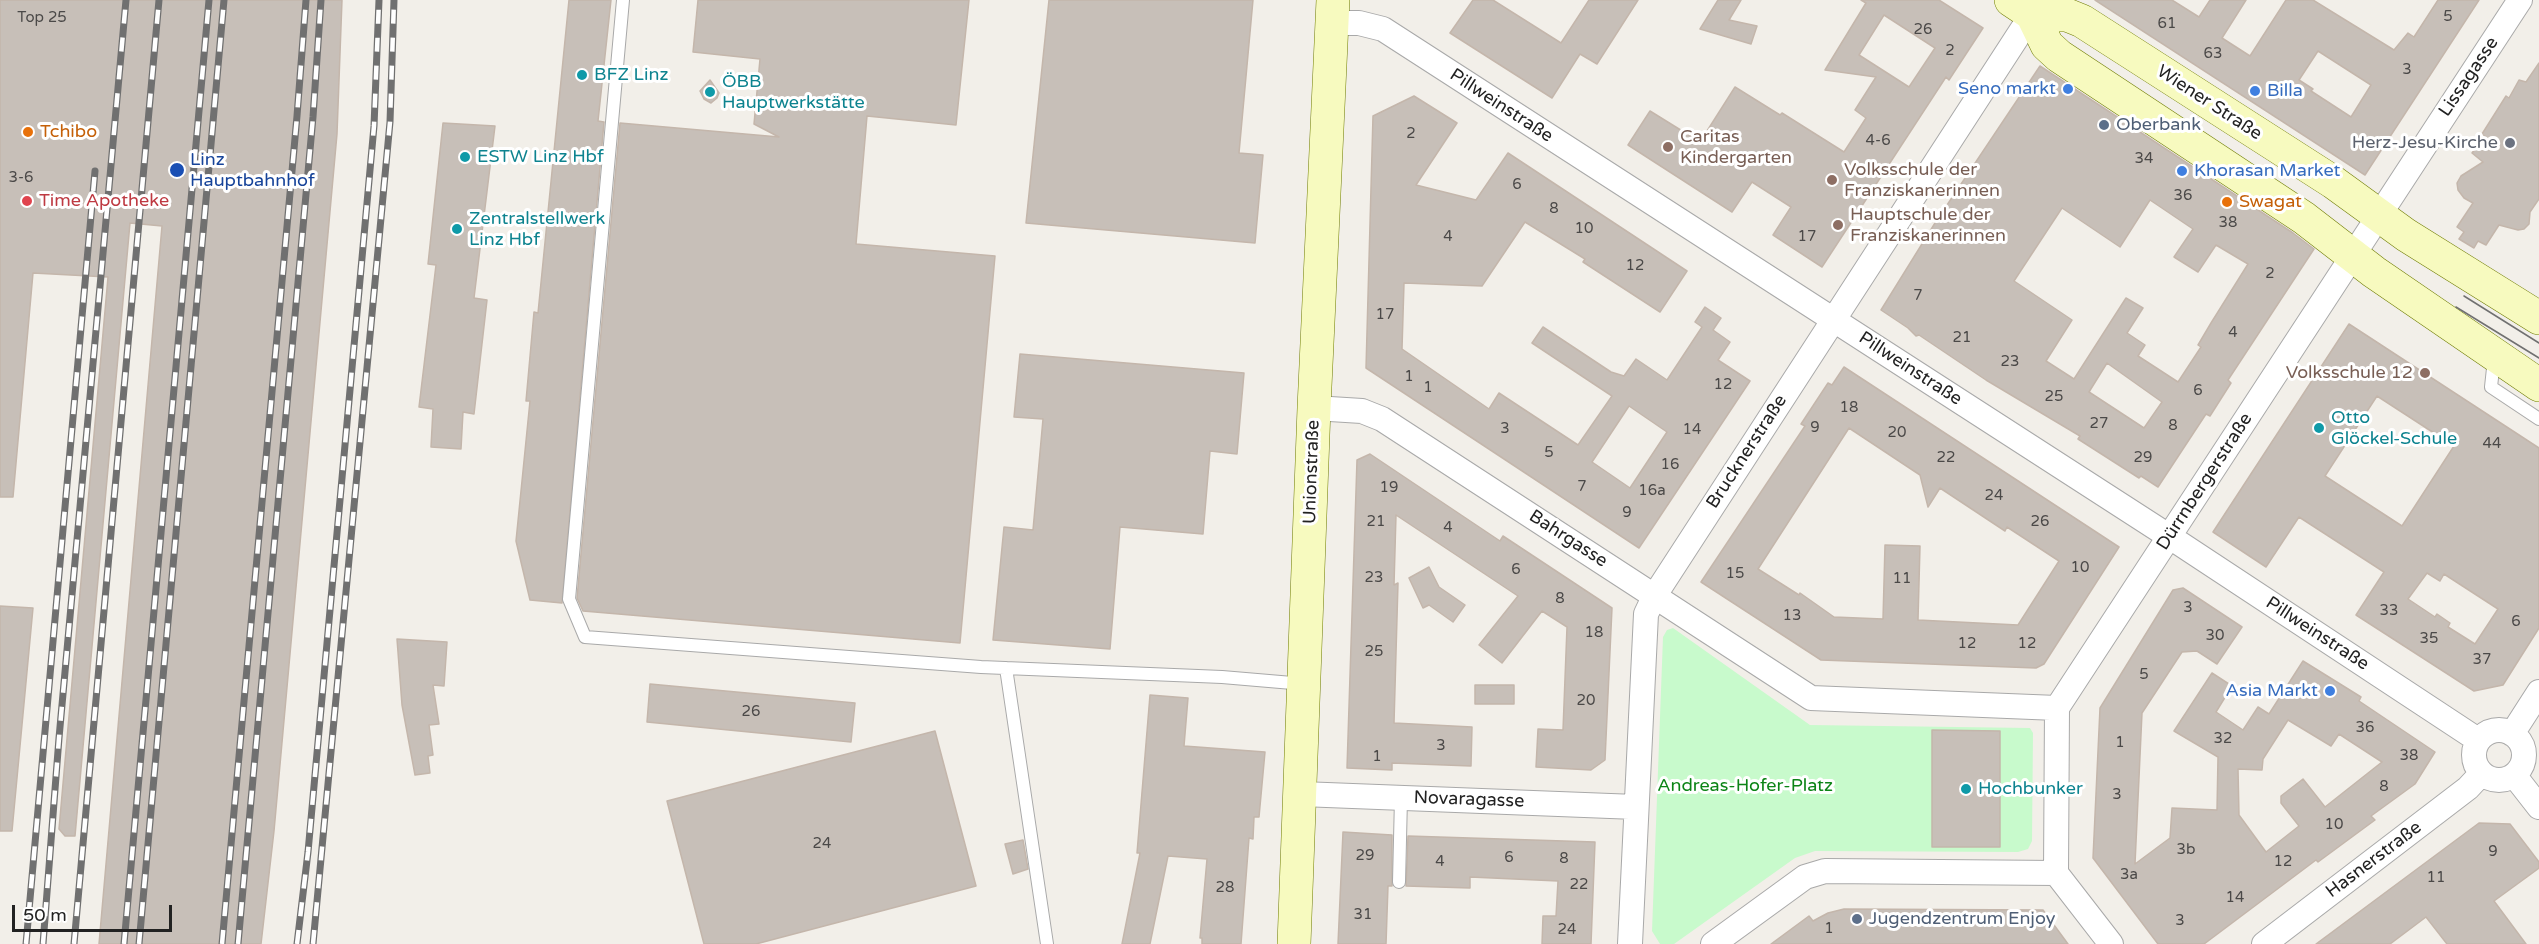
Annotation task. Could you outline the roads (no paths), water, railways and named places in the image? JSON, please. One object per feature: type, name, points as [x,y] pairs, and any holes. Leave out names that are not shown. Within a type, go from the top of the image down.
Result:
[{"type":"main road","name":"Wiener Straße","points":[[2028,5],[2082,21],[2333,182],[2406,235],[2539,318]]},
{"type":"main road","points":[[2028,5],[2047,45],[2059,56],[2304,218],[2351,255],[2539,385]]},
{"type":"main road","name":"Unionstraße","points":[[1294,944],[1314,408],[1332,12]]},
{"type":"street","name":"Lissagasse","points":[[2378,214],[2520,0]]},
{"type":"street","name":"Brucknerstraße","points":[[1630,944],[1646,614],[1655,595],[1832,319],[2028,5]]},
{"type":"street","name":"Pillweinstraße","points":[[1332,12],[1359,23],[1383,29],[2170,537],[2478,740]]},
{"type":"street","points":[[2351,255],[2378,214]]},
{"type":"street","name":"Dürrnbergerstraße","points":[[2057,708],[2351,255]]},
{"type":"street","name":"Bahrgasse","points":[[1314,408],[1362,411],[1382,419],[1655,595],[1811,699],[2057,708]]},
{"type":"street","points":[[2512,734],[2539,692]]},
{"type":"street","points":[[2057,708],[2056,873],[2111,944]]},
{"type":"street","points":[[2494,730],[2503,730],[2512,734],[2519,740],[2523,749],[2520,767],[2514,775],[2498,780],[2481,774],[2474,758],[2478,740],[2494,730]]},
{"type":"street","name":"Hasnerstraße","points":[[2264,944],[2468,788],[2481,774]]},
{"type":"street","points":[[2514,775],[2539,807]]},
{"type":"street","name":"Novaragasse","points":[[1301,794],[1636,807]]},
{"type":"street","points":[[1713,944],[1805,878],[1825,872],[2056,873]]},
{"type":"lane","points":[[623,0],[569,599],[585,638],[1006,668],[1222,677],[1305,684]]},
{"type":"lane","points":[[2494,355],[2491,387],[2539,419]]},
{"type":"lane","points":[[1006,668],[1047,944]]},
{"type":"lane","points":[[1399,882],[1401,798]]},
{"type":"tram line","points":[[2464,296],[2539,343]]},
{"type":"tram line","points":[[2456,307],[2539,358]]},
{"type":"railway","points":[[43,944],[59,738],[126,0]]},
{"type":"railway","points":[[74,944],[159,0]]},
{"type":"railway","points":[[124,944],[209,0]]},
{"type":"railway","points":[[139,944],[224,0]]},
{"type":"railway","points":[[222,944],[306,0]]},
{"type":"railway","points":[[238,944],[313,117],[321,0]]},
{"type":"railway","points":[[297,944],[308,852],[374,126],[379,0]]},
{"type":"railway","points":[[313,944],[390,122],[394,0]]},
{"type":"railway","points":[[26,944],[95,171]]},
{"type":"place","name":"BFZ Linz","points":[[582,75]]},
{"type":"place","name":"Seno markt","points":[[2068,89]]},
{"type":"place","name":"Billa","points":[[2255,91]]},
{"type":"place","name":"ÖBB Hauptwerkstätte","points":[[710,92]]},
{"type":"place","name":"Oberbank","points":[[2104,125]]},
{"type":"place","name":"Tchibo","points":[[28,132]]},
{"type":"place","name":"Herz-Jesu-Kirche","points":[[2510,143]]},
{"type":"place","name":"Caritas Kindergarten","points":[[1668,147]]},
{"type":"place","name":"ESTW Linz Hbf","points":[[465,157]]},
{"type":"place","name":"Linz Hauptbahnhof","points":[[177,170]]},
{"type":"place","name":"Khorasan Market","points":[[2182,171]]},
{"type":"place","name":"Volksschule der Franziskanerinnen","points":[[1832,180]]},
{"type":"place","name":"Time Apotheke","points":[[27,201]]},
{"type":"place","name":"Swagat","points":[[2227,202]]},
{"type":"place","name":"Hauptschule der Franziskanerinnen","points":[[1838,225]]},
{"type":"place","name":"Zentralstellwerk Linz Hbf","points":[[457,229]]},
{"type":"place","name":"Volksschule 12","points":[[2425,373]]},
{"type":"place","name":"Otto Glöckel-Schule","points":[[2319,428]]},
{"type":"place","name":"Asia Markt","points":[[2330,691]]},
{"type":"place","name":"Hochbunker","points":[[1966,789]]},
{"type":"place","name":"Jugendzentrum Enjoy","points":[[1857,919]]},
{"type":"park label","name":"Andreas-Hofer-Platz","points":[[1745,786]]}]
